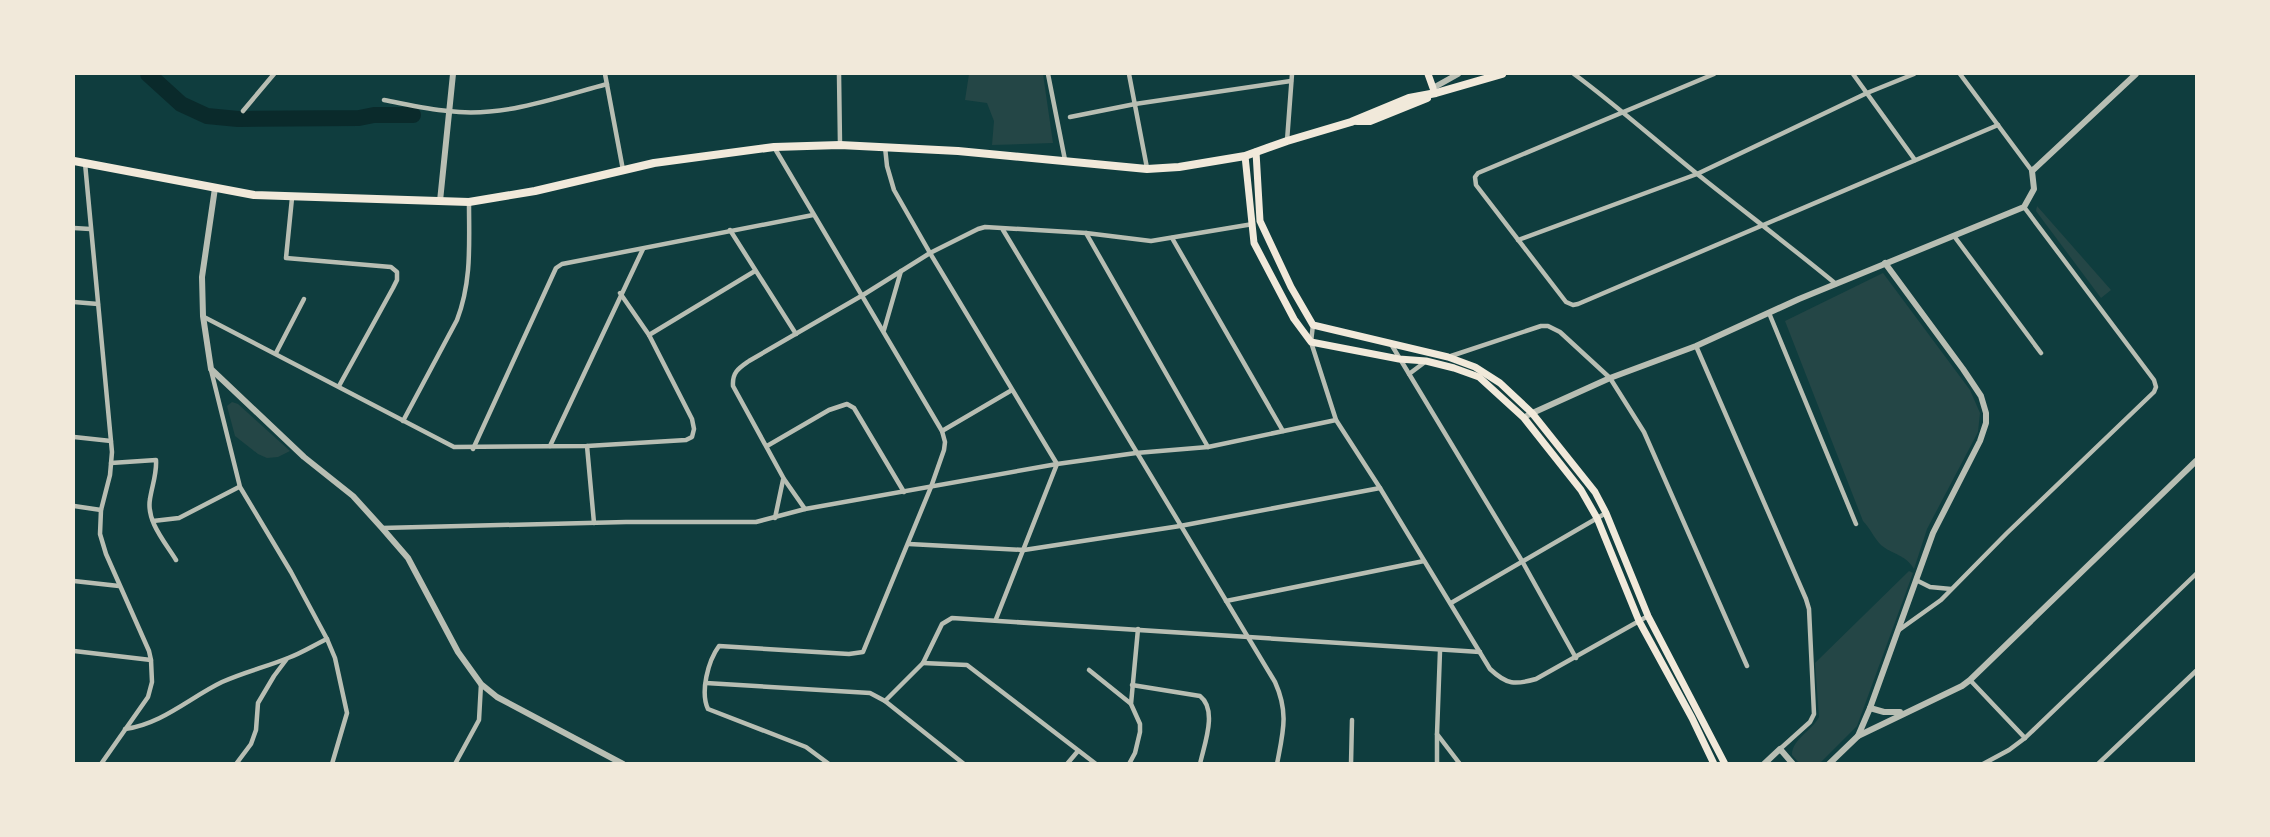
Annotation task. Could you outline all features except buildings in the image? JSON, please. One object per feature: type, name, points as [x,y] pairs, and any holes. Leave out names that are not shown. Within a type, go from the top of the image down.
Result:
[{"type":"main road","points":[[1428,74],[1434,90]]},
{"type":"main road","points":[[74,161],[254,195],[469,202],[535,191],[654,163],[774,147],[840,145],[968,151],[1147,169],[1179,167],[1245,156],[1351,122],[1370,121],[1413,105],[1434,90],[1502,74]]},
{"type":"main road","points":[[1256,152],[1260,221],[1291,287],[1313,325],[1448,357],[1488,374],[1532,413],[1595,492],[1648,616],[1725,764]]},
{"type":"main road","points":[[1245,156],[1254,243],[1294,319],[1311,342],[1399,359],[1426,361],[1479,377],[1524,418],[1581,490],[1597,519],[1639,621],[1714,764]]},
{"type":"street","points":[[243,111],[274,74]]},
{"type":"street","points":[[440,201],[453,74]]},
{"type":"street","points":[[605,74],[623,170]]},
{"type":"street","points":[[839,74],[840,145]]},
{"type":"street","points":[[1048,74],[1065,160]]},
{"type":"street","points":[[1129,74],[1147,169]]},
{"type":"street","points":[[1287,141],[1292,74]]},
{"type":"street","points":[[1434,90],[1458,74]]},
{"type":"street","points":[[1574,74],[1836,284]]},
{"type":"street","points":[[1714,74],[1478,173],[1475,177],[1476,185],[1566,302],[1573,304],[1998,125]]},
{"type":"street","points":[[1853,74],[1914,160]]},
{"type":"street","points":[[1518,240],[1697,174],[1867,93],[1914,74]]},
{"type":"street","points":[[1524,418],[1610,377],[1696,346],[1885,263],[2024,206],[2034,189],[2032,171],[1960,74]]},
{"type":"street","points":[[2032,171],[2136,74]]},
{"type":"street","points":[[1070,117],[1135,104],[1291,82]]},
{"type":"street","points":[[384,100],[449,112],[489,112],[520,108],[607,84]]},
{"type":"street","points":[[774,147],[942,431],[945,442],[909,544],[863,652],[849,654],[719,646],[706,677],[708,709],[806,747],[830,764]]},
{"type":"street","points":[[885,147],[891,181],[930,253],[1057,464]]},
{"type":"street","points":[[85,163],[111,441],[111,463],[101,510],[100,534],[151,660],[152,682],[148,698],[125,729],[113,740],[101,764]]},
{"type":"street","points":[[215,188],[202,277],[203,316],[211,369],[240,487],[291,572],[327,639],[338,668],[347,713],[331,764]]},
{"type":"street","points":[[292,198],[286,258],[391,267],[397,272],[393,288],[340,386]]},
{"type":"street","points":[[404,421],[463,305],[470,263],[469,202]]},
{"type":"street","points":[[1899,630],[1924,614],[1952,589],[2154,392],[2154,380],[2024,206]]},
{"type":"street","points":[[473,449],[556,268],[567,263],[813,215]]},
{"type":"street","points":[[805,509],[783,479],[733,386],[732,378],[736,370],[930,253],[985,227],[1086,233],[1151,241],[1251,225],[1260,221]]},
{"type":"street","points":[[74,228],[90,229]]},
{"type":"street","points":[[1003,229],[1275,682],[1284,703],[1284,727],[1277,764]]},
{"type":"street","points":[[730,230],[796,334]]},
{"type":"street","points":[[1086,233],[1208,447]]},
{"type":"street","points":[[1953,235],[2041,353]]},
{"type":"street","points":[[1172,238],[1283,431]]},
{"type":"street","points":[[550,446],[643,248]]},
{"type":"street","points":[[1857,736],[1870,708],[1933,533],[1986,424],[1986,407],[1972,382],[1885,263]]},
{"type":"street","points":[[649,335],[755,271]]},
{"type":"street","points":[[883,331],[901,271]]},
{"type":"street","points":[[203,316],[454,447],[473,449],[587,446],[686,440],[692,437],[692,419],[649,335],[620,293]]},
{"type":"street","points":[[276,353],[304,299]]},
{"type":"street","points":[[74,302],[98,304]]},
{"type":"street","points":[[1769,313],[1856,524]]},
{"type":"street","points":[[1313,325],[1311,342],[1336,419],[1490,669],[1501,680],[1518,684],[1536,679],[1648,616]]},
{"type":"street","points":[[1448,357],[1548,326],[1560,332],[1610,377],[1644,432],[1746,666]]},
{"type":"street","points":[[1390,343],[1522,561],[1576,658]]},
{"type":"street","points":[[1696,346],[1809,609],[1814,714],[1810,722],[1764,764]]},
{"type":"street","points":[[1409,374],[1426,361]]},
{"type":"street","points":[[211,369],[304,457],[353,496],[382,527],[408,558],[458,652],[481,684],[497,697],[623,764]]},
{"type":"street","points":[[942,431],[1012,390]]},
{"type":"street","points":[[767,446],[839,405],[847,404],[854,408],[904,492]]},
{"type":"street","points":[[382,527],[756,522],[805,509],[1057,464],[1208,447],[1336,419]]},
{"type":"street","points":[[74,436],[111,441]]},
{"type":"street","points":[[587,446],[594,523]]},
{"type":"street","points":[[111,463],[156,460],[149,502],[153,521],[176,560]]},
{"type":"street","points":[[1829,764],[1857,736],[1962,687],[2196,461]]},
{"type":"street","points":[[996,619],[1057,464]]},
{"type":"street","points":[[775,518],[783,479]]},
{"type":"street","points":[[153,521],[178,518],[240,487]]},
{"type":"street","points":[[909,544],[1024,550],[1180,526],[1380,488]]},
{"type":"street","points":[[74,506],[101,510]]},
{"type":"street","points":[[1451,603],[1606,513]]},
{"type":"street","points":[[1226,601],[1424,561]]},
{"type":"street","points":[[1983,764],[2025,738],[2196,574]]},
{"type":"street","points":[[1916,580],[1930,587],[1952,589]]},
{"type":"street","points":[[74,581],[120,586]]},
{"type":"street","points":[[885,701],[923,663],[942,624],[952,618],[1480,652]]},
{"type":"street","points":[[1131,704],[1138,629]]},
{"type":"street","points":[[125,729],[149,724],[220,683],[287,658],[327,639]]},
{"type":"street","points":[[74,651],[151,660]]},
{"type":"street","points":[[1437,764],[1440,651]]},
{"type":"street","points":[[236,764],[251,744],[256,730],[258,703],[287,658]]},
{"type":"street","points":[[923,663],[967,665],[1096,764]]},
{"type":"street","points":[[1089,670],[1131,704],[1140,724],[1135,753],[1129,764]]},
{"type":"street","points":[[2098,764],[2196,671]]},
{"type":"street","points":[[1970,680],[2025,738]]},
{"type":"street","points":[[706,683],[870,693],[885,701],[964,764]]},
{"type":"street","points":[[454,764],[479,720],[481,684]]},
{"type":"street","points":[[1132,685],[1200,696],[1205,700],[1209,713],[1200,764]]},
{"type":"street","points":[[1870,708],[1890,713],[1905,712]]},
{"type":"street","points":[[1351,764],[1352,720]]},
{"type":"street","points":[[1437,734],[1460,764]]},
{"type":"street","points":[[1780,749],[1793,764]]},
{"type":"street","points":[[1067,764],[1078,751]]},
{"type":"shaded area","points":[[969,74],[1043,74],[1053,143],[992,145],[994,121],[987,103],[965,100]]},
{"type":"shaded area","points":[[2037,206],[2111,290],[2101,298],[2036,211]]},
{"type":"shaded area","points":[[1883,273],[1970,390],[1980,413],[1978,432],[1927,529],[1914,569],[1907,560],[1881,545],[1863,521],[1785,321]]},
{"type":"shaded area","points":[[232,402],[238,404],[290,451],[278,457],[267,458],[235,436],[227,406]]},
{"type":"shaded area","points":[[1909,571],[1913,573],[1857,726],[1820,763],[1799,763],[1792,755],[1795,744],[1819,717],[1815,663]]},
{"type":"waterway","points":[[148,74],[181,104],[207,116],[238,119],[413,115]]}]
